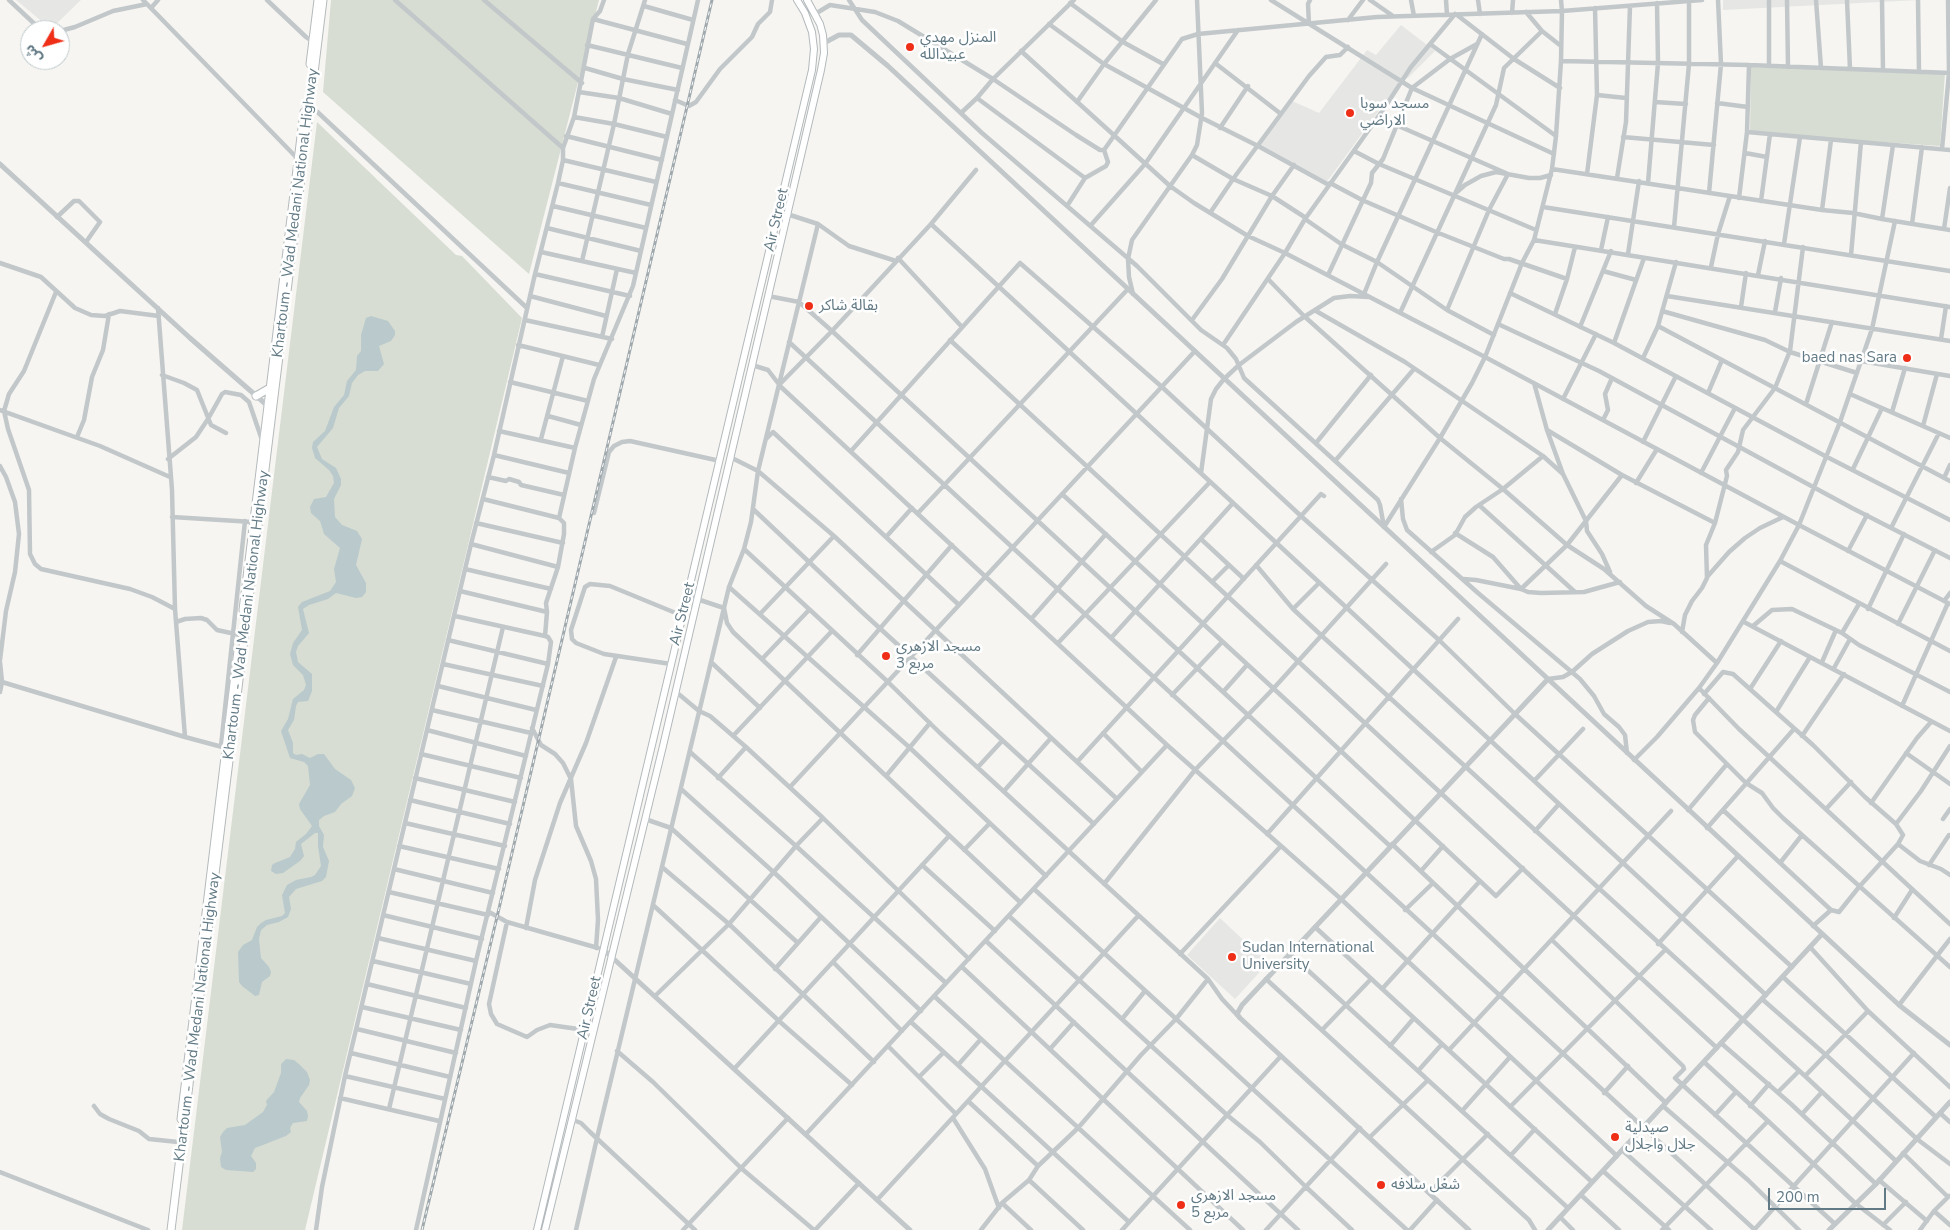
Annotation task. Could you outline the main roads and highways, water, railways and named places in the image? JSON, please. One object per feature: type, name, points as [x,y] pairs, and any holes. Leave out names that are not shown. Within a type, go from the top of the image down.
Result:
[{"type":"highway","name":"Khartoum - Wad Medani National Highway","points":[[172,1230],[226,748],[310,105],[318,0]]},
{"type":"highway","name":"Khartoum - Wad Medani National Highway","points":[[167,1230],[253,522],[263,444],[270,407],[270,388],[298,158],[323,0]]},
{"type":"highway","points":[[256,396],[270,388]]},
{"type":"main road","name":"Air Street","points":[[537,1230],[812,70],[814,49],[812,32],[809,22],[797,0]]},
{"type":"main road","name":"Air Street","points":[[545,1230],[676,691],[821,70],[824,43],[820,24],[807,0]]},
{"type":"railway","points":[[422,1230],[712,0]]},
{"type":"place","name":"المنزل مهدي عبيدالله","points":[[910,47]]},
{"type":"place","name":"مسجد سوبا الاراضي","points":[[1350,113]]},
{"type":"place","name":"بقالة شاكر","points":[[809,306]]},
{"type":"place","name":"baed nas Sara","points":[[1907,358]]},
{"type":"place","name":"مسجد الازهري مربع 3","points":[[886,656]]},
{"type":"place","name":"Sudan International University","points":[[1232,957]]},
{"type":"place","name":"صيدلية جلال واجلال","points":[[1615,1137]]},
{"type":"place","name":"شغل سلافه","points":[[1381,1185]]},
{"type":"place","name":"مسجد الازهري مربع 5","points":[[1181,1205]]}]
